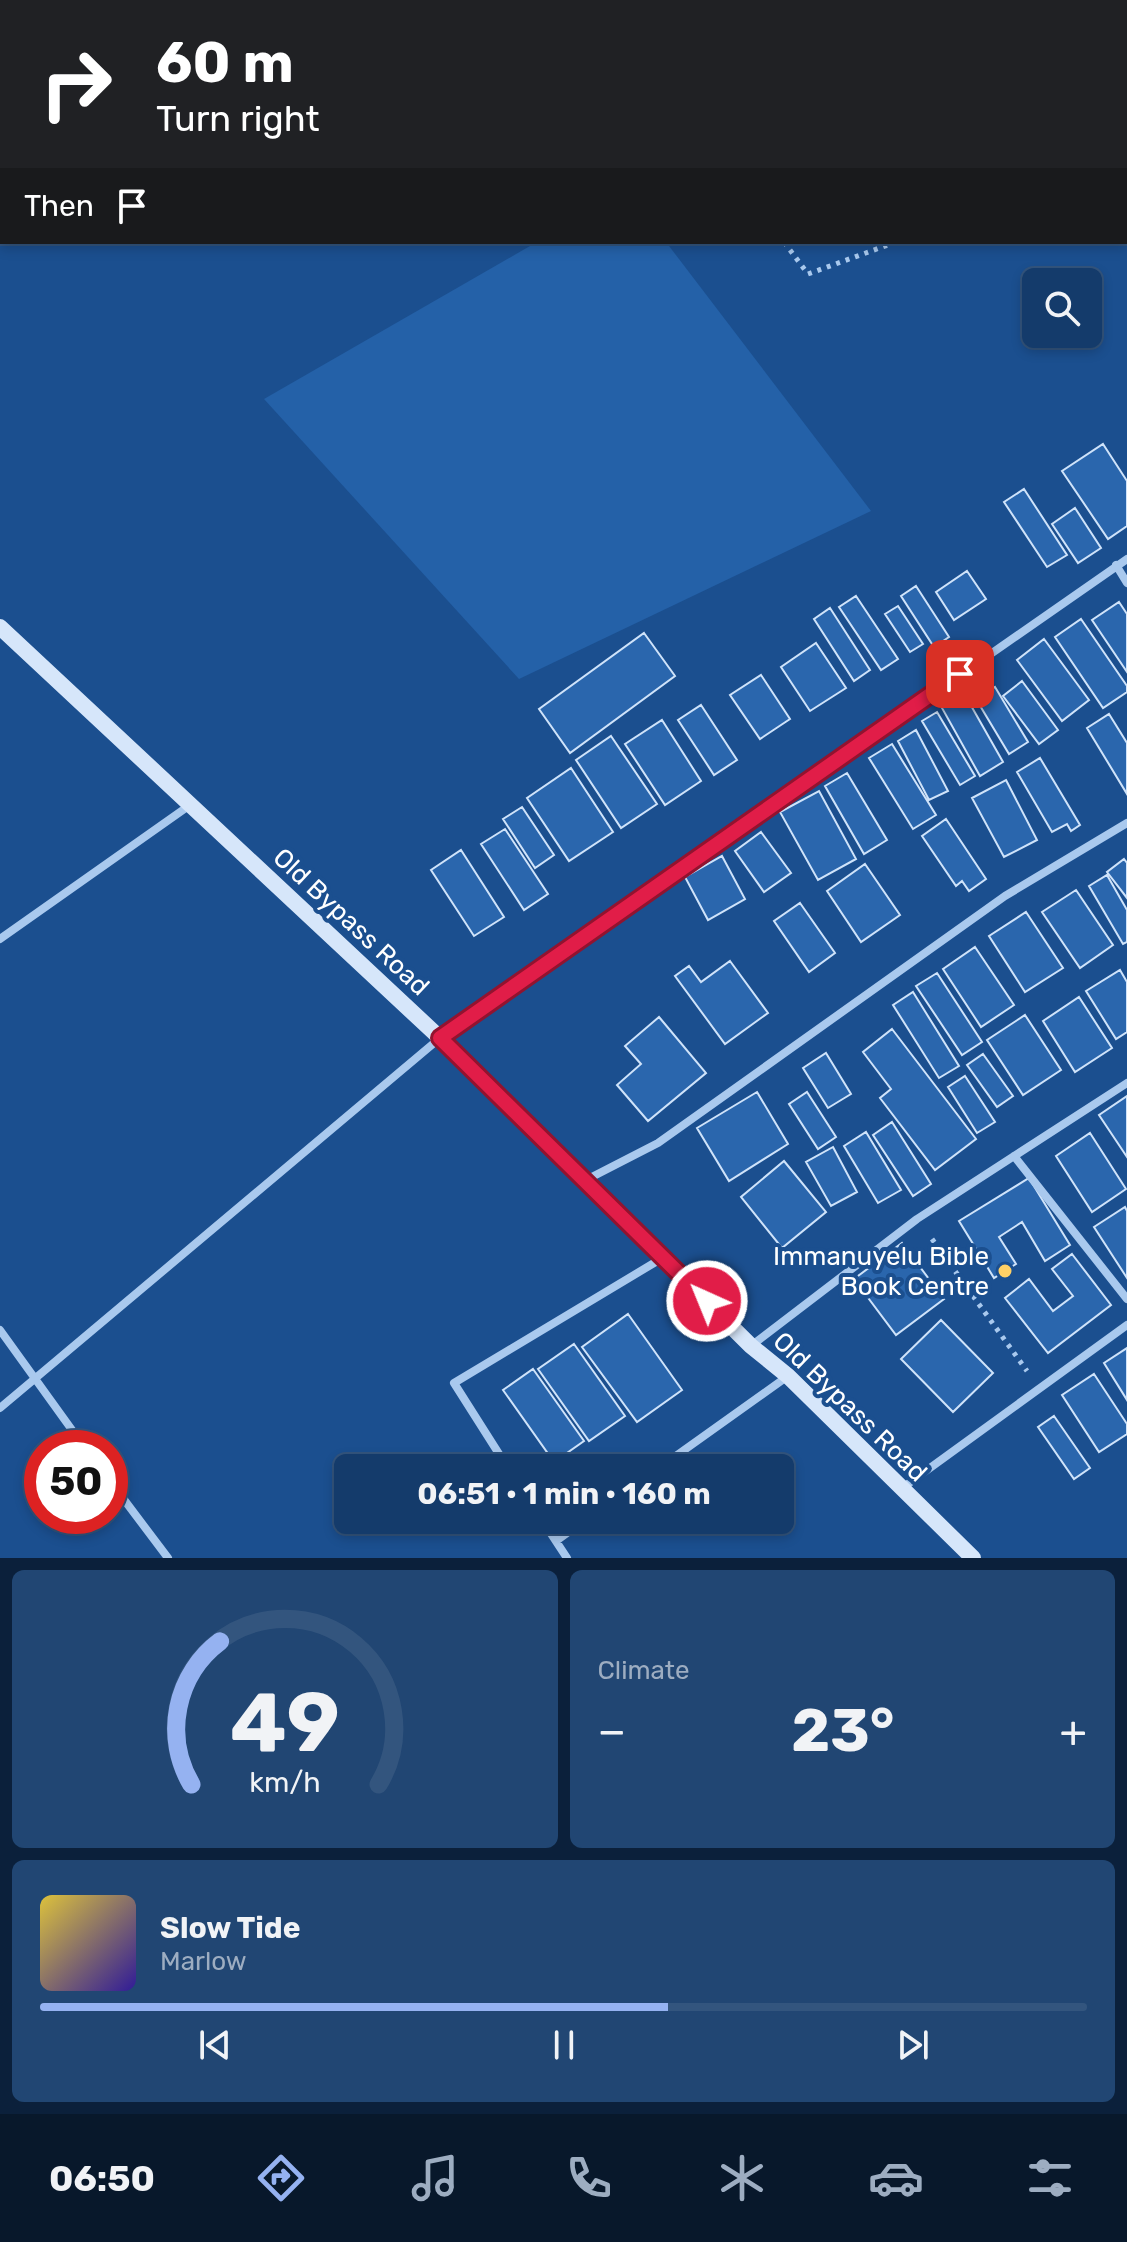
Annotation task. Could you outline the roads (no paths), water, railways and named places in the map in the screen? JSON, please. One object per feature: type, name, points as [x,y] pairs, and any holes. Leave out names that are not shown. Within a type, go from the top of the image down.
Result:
[{"type":"main road","name":"Old Bypass Road","points":[[0,627],[440,1038],[751,1346],[788,1376],[973,1558]]},
{"type":"street","points":[[0,1408],[440,1038],[1127,559]]},
{"type":"street","points":[[1116,565],[1127,583]]},
{"type":"street","points":[[0,939],[191,805]]},
{"type":"street","points":[[584,1181],[658,1143],[1005,896],[1127,823]]},
{"type":"street","points":[[751,1346],[917,1219],[1127,1083]]},
{"type":"street","points":[[1014,1156],[1127,1299]]},
{"type":"street","points":[[499,1454],[454,1383],[664,1257]]},
{"type":"street","points":[[901,1489],[1127,1325]]},
{"type":"street","points":[[0,1330],[72,1430]]},
{"type":"street","points":[[679,1454],[788,1376]]},
{"type":"street","points":[[128,1505],[168,1558]]},
{"type":"street","points":[[551,1534],[567,1558]]},
{"type":"street","points":[[556,1541],[566,1534]]},
{"type":"place","name":"Immanuyelu Bible Book Centre","points":[[1005,1271]]}]
